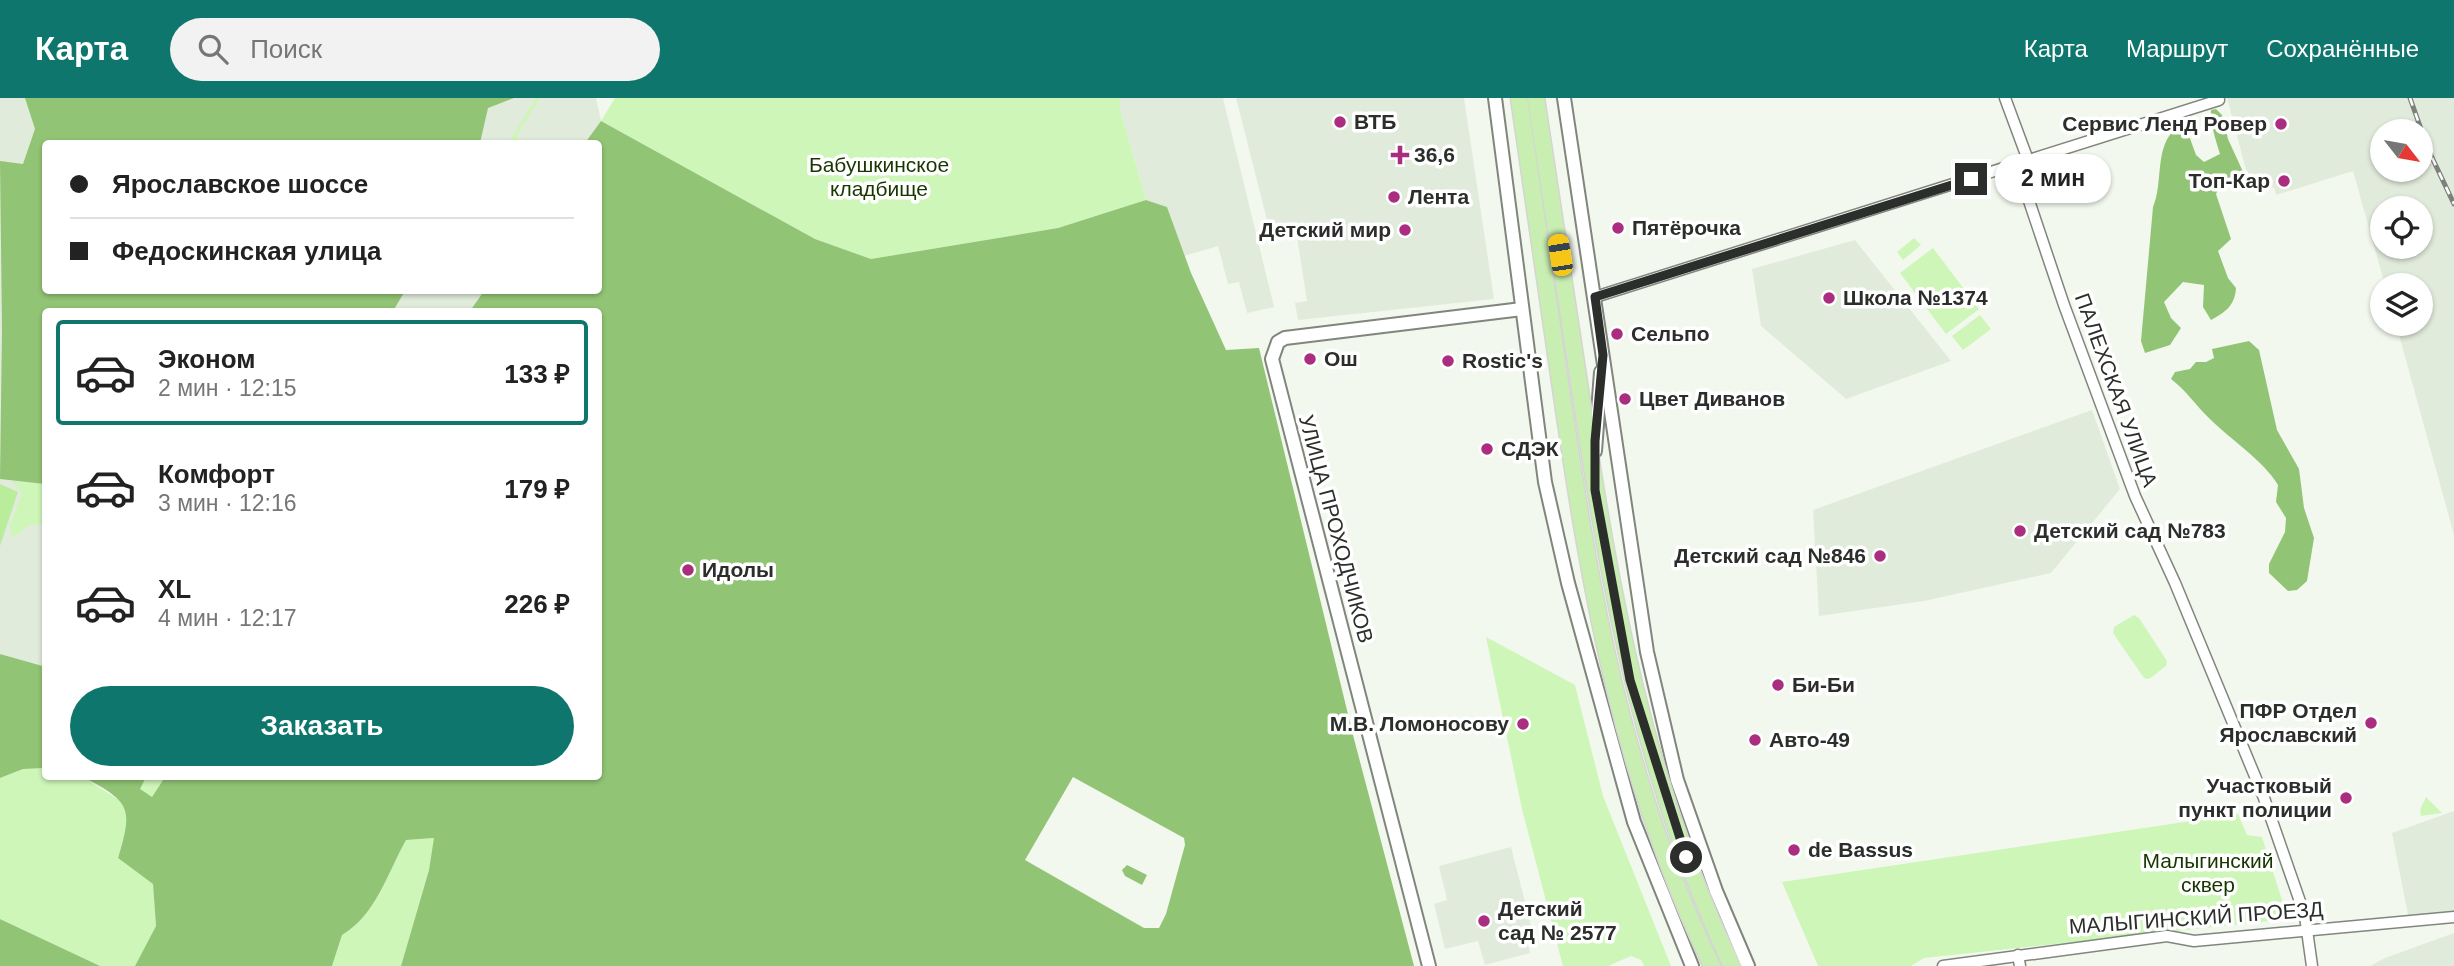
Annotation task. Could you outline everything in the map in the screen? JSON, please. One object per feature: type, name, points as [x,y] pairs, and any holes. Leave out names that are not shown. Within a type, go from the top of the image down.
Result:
[{"type":"main road","points":[[1519,98],[1590,577],[1616,702],[1643,792],[1679,893],[1712,966]]},
{"type":"main road","points":[[1536,98],[1595,490],[1630,680],[1661,785],[1695,882],[1732,966]]},
{"type":"street","points":[[1495,98],[1545,482],[1595,688],[1634,822],[1692,966]]},
{"type":"street","points":[[1564,98],[1647,652],[1677,780],[1711,879],[1748,966]]},
{"type":"street","name":"ПАЛЕХСКАЯ УЛИЦА","points":[[2005,98],[2028,160],[2022,180],[2064,306],[2135,496],[2175,583],[2264,798],[2308,929],[2312,966]]},
{"type":"street","points":[[1595,297],[2219,100]]},
{"type":"street","name":"УЛИЦА ПРОХОДЧИКОВ","points":[[1429,966],[1272,359],[1278,342],[1285,338],[1522,309]]},
{"type":"street","points":[[1595,490],[1595,441],[1603,355]]},
{"type":"street","name":"МАЛЫГИНСКИЙ ПРОЕЗД","points":[[1943,966],[2019,961],[2167,936],[2194,941],[2454,918]]},
{"type":"shaded area","points":[[0,98],[596,98],[601,121],[588,140],[42,140],[42,294],[482,294],[473,308],[42,308],[42,666],[0,654]]},
{"type":"shaded area","points":[[25,98],[514,98],[488,108],[481,140],[42,140],[42,294],[403,294],[395,308],[42,308],[42,484],[0,479],[0,161],[23,164],[35,129]]},
{"type":"shaded area","points":[[1120,98],[1223,98],[1274,307],[1247,313],[1239,282],[1228,284],[1218,246],[1184,256],[1167,207],[1146,200],[1120,110]]},
{"type":"shaded area","points":[[1236,98],[1464,98],[1494,299],[1298,320],[1295,303],[1307,301],[1295,224],[1269,228]]},
{"type":"shaded area","points":[[2227,98],[2454,98],[2454,535],[2399,336],[2433,336],[2433,273],[2382,273],[2378,259],[2433,259],[2433,196],[2370,196],[2370,232],[2353,171],[2276,195],[2274,187],[2269,189],[2265,180],[2250,185]]},
{"type":"shaded area","points":[[2216,109],[2222,115],[2228,139],[2244,174],[2223,179],[2216,194],[2231,239],[2218,251],[2228,278],[2236,288],[2234,299],[2225,311],[2211,320],[2203,307],[2204,285],[2183,282],[2164,302],[2171,318],[2181,328],[2170,345],[2145,353],[2141,341],[2153,207],[2163,149],[2172,132],[2188,133],[2196,155],[2204,162],[2220,154],[2211,115],[2211,110]]},
{"type":"shaded area","points":[[601,121],[815,239],[871,259],[1058,228],[1146,200],[1167,207],[1191,273],[1226,350],[1259,348],[1354,739],[1414,966],[401,966],[429,870],[434,838],[406,840],[372,905],[354,927],[342,935],[332,966],[135,966],[156,926],[153,884],[118,858],[126,828],[124,808],[111,793],[88,780],[144,780],[140,789],[152,797],[163,780],[602,780],[602,308],[472,308],[482,294],[602,294],[602,140],[587,140]],"holes":[[[1073,777],[1184,838],[1185,845],[1166,914],[1159,928],[1144,928],[1025,860]]]},
{"type":"shaded area","name":"Школа №1374","points":[[1855,240],[1951,361],[1846,399],[1761,326],[1752,269]]},
{"type":"shaded area","points":[[2249,341],[2259,350],[2277,430],[2299,469],[2304,508],[2314,538],[2307,581],[2297,590],[2288,591],[2269,573],[2269,564],[2285,532],[2286,518],[2276,502],[2278,485],[2264,467],[2210,419],[2171,379],[2175,372],[2190,369],[2196,362],[2206,362],[2214,358],[2212,349]]},
{"type":"shaded area","points":[[2092,410],[2120,489],[2051,573],[1924,601],[1819,616],[1813,510]]},
{"type":"shaded area","points":[[0,484],[18,492],[0,546]]},
{"type":"shaded area","points":[[0,654],[42,666],[42,768],[23,769],[0,778]]},
{"type":"shaded area","points":[[2454,811],[2454,912],[2408,915],[2392,833]]},
{"type":"shaded area","name":"Детский сад № 2577","points":[[1511,847],[1534,937],[1527,939],[1530,953],[1485,965],[1478,941],[1445,949],[1434,904],[1447,900],[1439,866]]},
{"type":"shaded area","points":[[1127,865],[1147,875],[1142,885],[1125,876],[1122,870]]},
{"type":"shaded area","points":[[0,919],[100,966],[0,966]]},
{"type":"shaded area","points":[[2454,933],[2454,966],[2370,966],[2385,958]]},
{"type":"green space","points":[[536,98],[540,98],[517,135],[518,140],[510,140]]},
{"type":"green space","name":"Бабушкинское кладбище","points":[[615,98],[1120,98],[1120,110],[1146,200],[1058,228],[871,259],[815,239],[601,121]]},
{"type":"green space","points":[[1914,238],[1921,245],[1903,260],[1897,252]]},
{"type":"green space","points":[[1933,248],[1979,309],[1946,334],[1900,273]]},
{"type":"green space","points":[[1980,315],[1991,329],[1963,350],[1952,336]]},
{"type":"green space","points":[[12,481],[42,484],[42,524],[29,525],[13,538],[10,527],[22,493]]},
{"type":"green space","points":[[2134,615],[2139,618],[2167,661],[2166,666],[2149,679],[2144,678],[2113,633],[2114,627]]},
{"type":"green space","points":[[1486,637],[1575,685],[1603,796],[1671,966],[1644,966],[1641,960],[1631,956],[1608,966],[1563,966],[1522,809]]},
{"type":"green space","points":[[42,768],[42,780],[88,780],[119,800],[128,810],[128,824],[118,858],[153,884],[156,926],[135,966],[100,966],[0,919],[0,778],[23,769]]},
{"type":"green space","points":[[144,780],[163,780],[152,797],[139,789]]},
{"type":"green space","points":[[2426,797],[2442,813],[2421,816],[2420,810]]},
{"type":"green space","name":"Малыгинский сквер","points":[[2238,814],[2247,835],[2262,837],[2288,919],[1924,958],[1911,966],[1818,966],[1782,882]]},
{"type":"green space","points":[[435,838],[429,870],[401,966],[332,966],[342,935],[364,917],[380,893],[406,840]]},
{"type":"railway","points":[[2410,98],[2428,149],[2454,204]]},
{"type":"place","name":"ВТБ","points":[[1340,122]]},
{"type":"place","name":"Сервис Ленд Ровер","points":[[2281,124]]},
{"type":"place","name":"36,6","points":[[1400,155]]},
{"type":"place","name":"Топ-Кар","points":[[2284,181]]},
{"type":"place","name":"Лента","points":[[1394,197]]},
{"type":"place","name":"Пятёрочка","points":[[1618,228]]},
{"type":"place","name":"Детский мир","points":[[1405,230]]},
{"type":"place","name":"Школа №1374","points":[[1829,298]]},
{"type":"place","name":"Сельпо","points":[[1617,334]]},
{"type":"place","name":"Ош","points":[[1310,359]]},
{"type":"place","name":"Rostic's","points":[[1448,361]]},
{"type":"place","name":"Цвет Диванов","points":[[1625,399]]},
{"type":"place","name":"СДЭК","points":[[1487,449]]},
{"type":"place","name":"Детский сад №783","points":[[2020,531]]},
{"type":"place","name":"Детский сад №846","points":[[1880,556]]},
{"type":"place","name":"Идолы","points":[[688,570]]},
{"type":"place","name":"Би-Би","points":[[1778,685]]},
{"type":"place","name":"ПФР Отдел Ярославский","points":[[2371,723]]},
{"type":"place","name":"М.В. Ломоносову","points":[[1523,724]]},
{"type":"place","name":"Авто-49","points":[[1755,740]]},
{"type":"place","name":"Участковый пункт полиции","points":[[2346,798]]},
{"type":"place","name":"de Bassus","points":[[1794,850]]},
{"type":"place","name":"Детский сад № 2577","points":[[1484,921]]},
{"type":"route","points":[[1686,857],[1661,785],[1630,680],[1595,490],[1595,441],[1603,355],[1595,297],[1971,179]]}]
